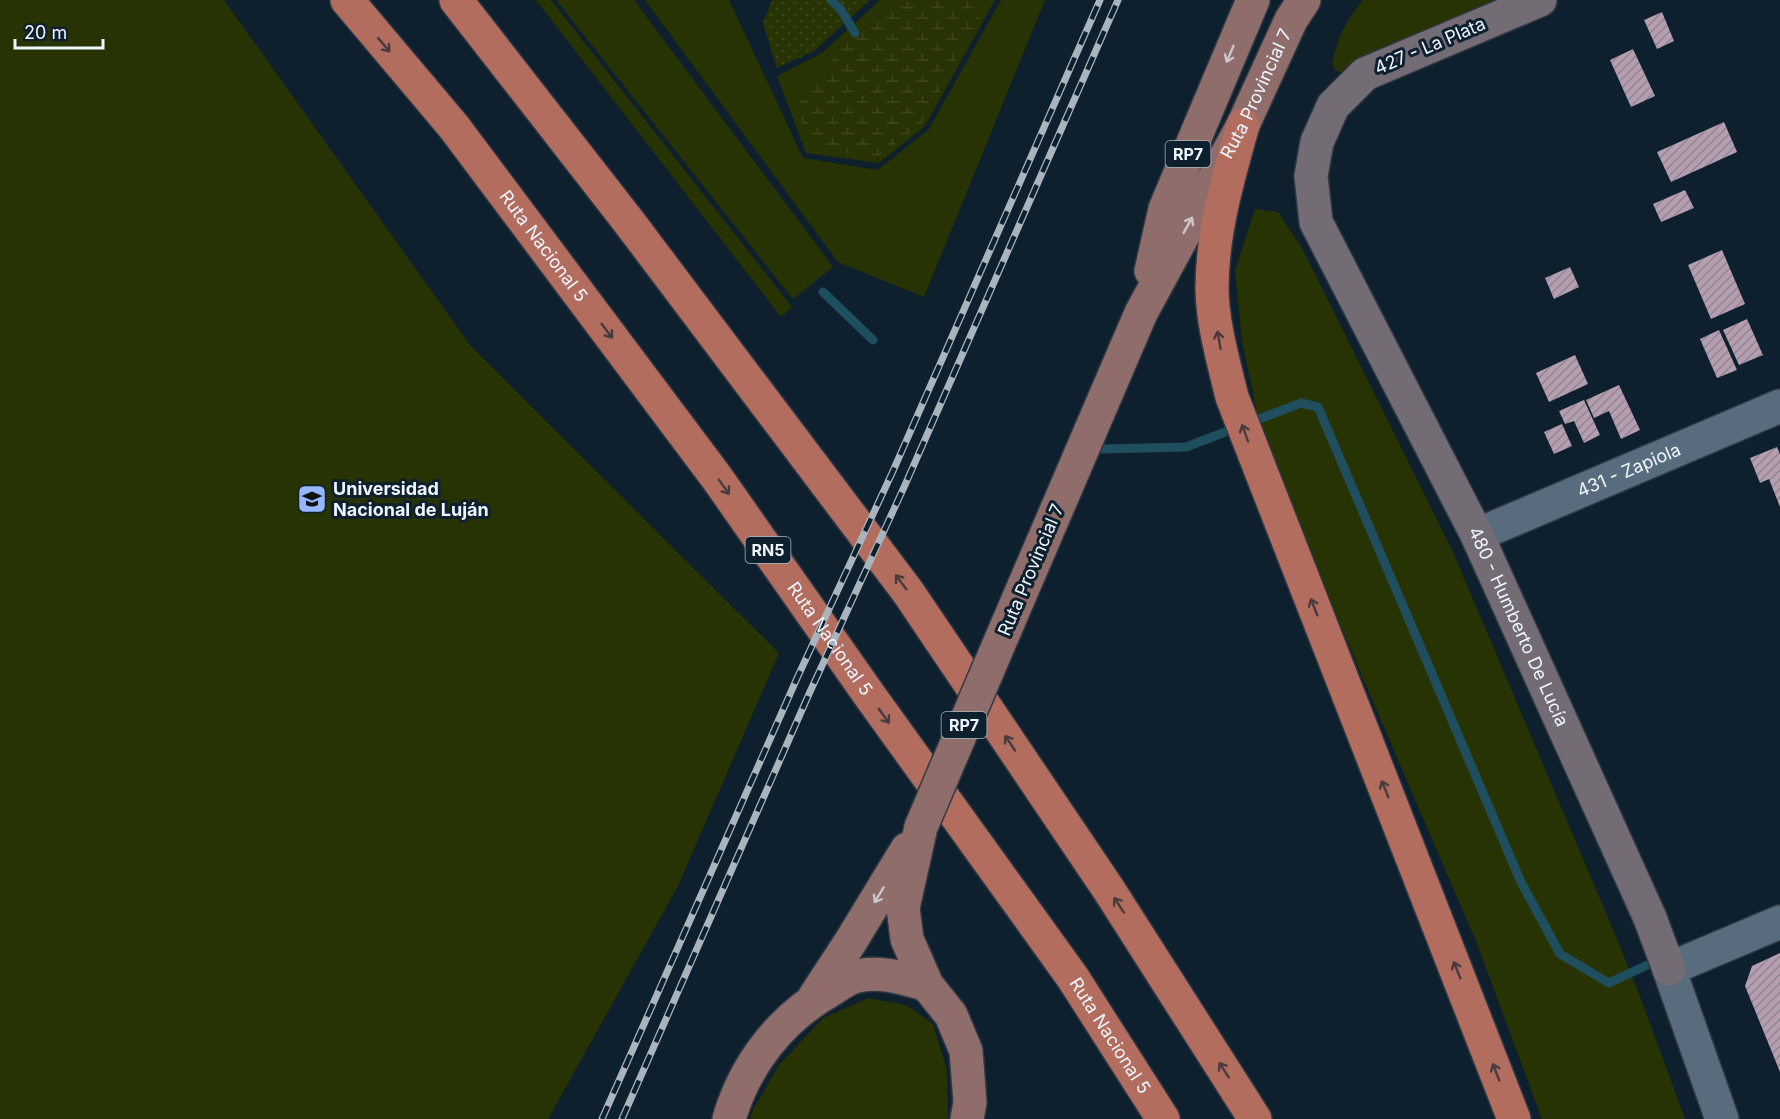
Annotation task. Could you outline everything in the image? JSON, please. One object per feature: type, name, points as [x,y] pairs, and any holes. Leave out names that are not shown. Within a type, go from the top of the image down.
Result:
[{"type":"highway","name":"Ruta Nacional 5","points":[[346,0],[454,127],[717,478],[1073,978],[1163,1119]]},
{"type":"highway","points":[[456,0],[629,222],[908,592],[1109,890],[1255,1119]]},
{"type":"highway","points":[[1243,126],[1224,194],[1212,289],[1219,340],[1232,397],[1514,1119]]},
{"type":"main road","name":"Ruta Provincial 7","points":[[1141,313],[1165,209],[1253,0]]},
{"type":"main road","name":"Ruta Provincial 7","points":[[811,1001],[921,827],[1141,313],[1243,126],[1291,20],[1304,0]]},
{"type":"main road","name":"Ruta Provincial 7","points":[[921,827],[903,908],[907,939],[927,985]]},
{"type":"main road","name":"RP7","points":[[729,1119],[736,1096],[758,1054],[790,1019],[811,1001],[851,978],[872,975],[901,977],[927,985],[951,1015],[966,1051],[971,1113]]},
{"type":"street","name":"427 - La Plata","points":[[1317,142],[1333,106],[1365,74],[1540,0]]},
{"type":"street","name":"480 - Humberto De Lucía","points":[[1317,142],[1311,176],[1316,222],[1477,535],[1650,918],[1722,1119]]},
{"type":"street","name":"431 - Zapiola","points":[[1477,535],[1780,406]]},
{"type":"street","points":[[1669,969],[1780,922]]},
{"type":"green space","name":"Universidad Nacional de Luján","points":[[0,0],[224,0],[470,345],[779,653],[678,886],[548,1119],[0,1119]]},
{"type":"green space","points":[[536,0],[551,0],[792,307],[781,317]]},
{"type":"green space","points":[[556,0],[634,0],[833,267],[793,299]]},
{"type":"green space","points":[[645,0],[729,0],[803,158],[878,170],[929,129],[1001,0],[1045,0],[924,297],[838,262]]},
{"type":"green space","points":[[772,0],[870,0],[814,51],[777,68],[763,23]]},
{"type":"green space","points":[[880,0],[995,0],[925,126],[879,163],[806,153],[777,76],[822,53]]},
{"type":"green space","points":[[893,0],[989,0],[921,125],[878,157],[808,148],[798,104],[827,74],[838,46]]},
{"type":"green space","points":[[1363,0],[1499,0],[1340,72],[1335,70],[1332,64],[1337,47],[1347,22]]},
{"type":"green space","points":[[1255,209],[1278,212],[1303,250],[1453,552],[1617,939],[1685,1119],[1542,1119],[1476,941],[1262,436],[1242,341],[1235,271]]},
{"type":"green space","points":[[868,998],[906,1005],[933,1024],[947,1070],[948,1119],[750,1119],[753,1109],[779,1065],[823,1018]]},
{"type":"building","points":[[1662,12],[1674,41],[1657,49],[1644,20]]},
{"type":"building","points":[[1633,49],[1655,96],[1631,107],[1610,60]]},
{"type":"building","points":[[1724,122],[1737,152],[1671,182],[1657,152]]},
{"type":"building","points":[[1685,190],[1694,208],[1661,222],[1653,204]]},
{"type":"building","points":[[1722,250],[1745,304],[1711,319],[1688,265]]},
{"type":"building","points":[[1570,267],[1579,287],[1554,299],[1545,278]]},
{"type":"building","points":[[1747,319],[1763,355],[1739,365],[1723,330]]},
{"type":"building","points":[[1719,330],[1737,370],[1717,378],[1700,339]]},
{"type":"building","points":[[1575,355],[1588,384],[1549,402],[1536,373]]},
{"type":"building","points":[[1619,385],[1640,430],[1621,439],[1609,411],[1594,418],[1586,400]]},
{"type":"building","points":[[1584,400],[1600,435],[1584,443],[1574,421],[1565,424],[1559,411]]},
{"type":"building","points":[[1562,424],[1572,446],[1554,454],[1544,432]]},
{"type":"building","points":[[1777,447],[1780,454],[1780,507],[1769,479],[1760,483],[1750,458]]},
{"type":"building","points":[[1780,953],[1780,1072],[1745,986],[1752,966]]},
{"type":"waterway","points":[[831,0],[841,10],[855,33]]},
{"type":"waterway","points":[[823,292],[873,340]]},
{"type":"waterway","points":[[1103,449],[1186,447],[1301,403],[1318,407],[1521,882],[1560,954],[1609,983],[1658,960]]},
{"type":"railway","points":[[602,1119],[798,676],[893,471],[1100,0]]},
{"type":"railway","points":[[622,1119],[809,694],[905,485],[1118,0]]},
{"type":"place","name":"Universidad Nacional de Luján","points":[[312,499]]}]
